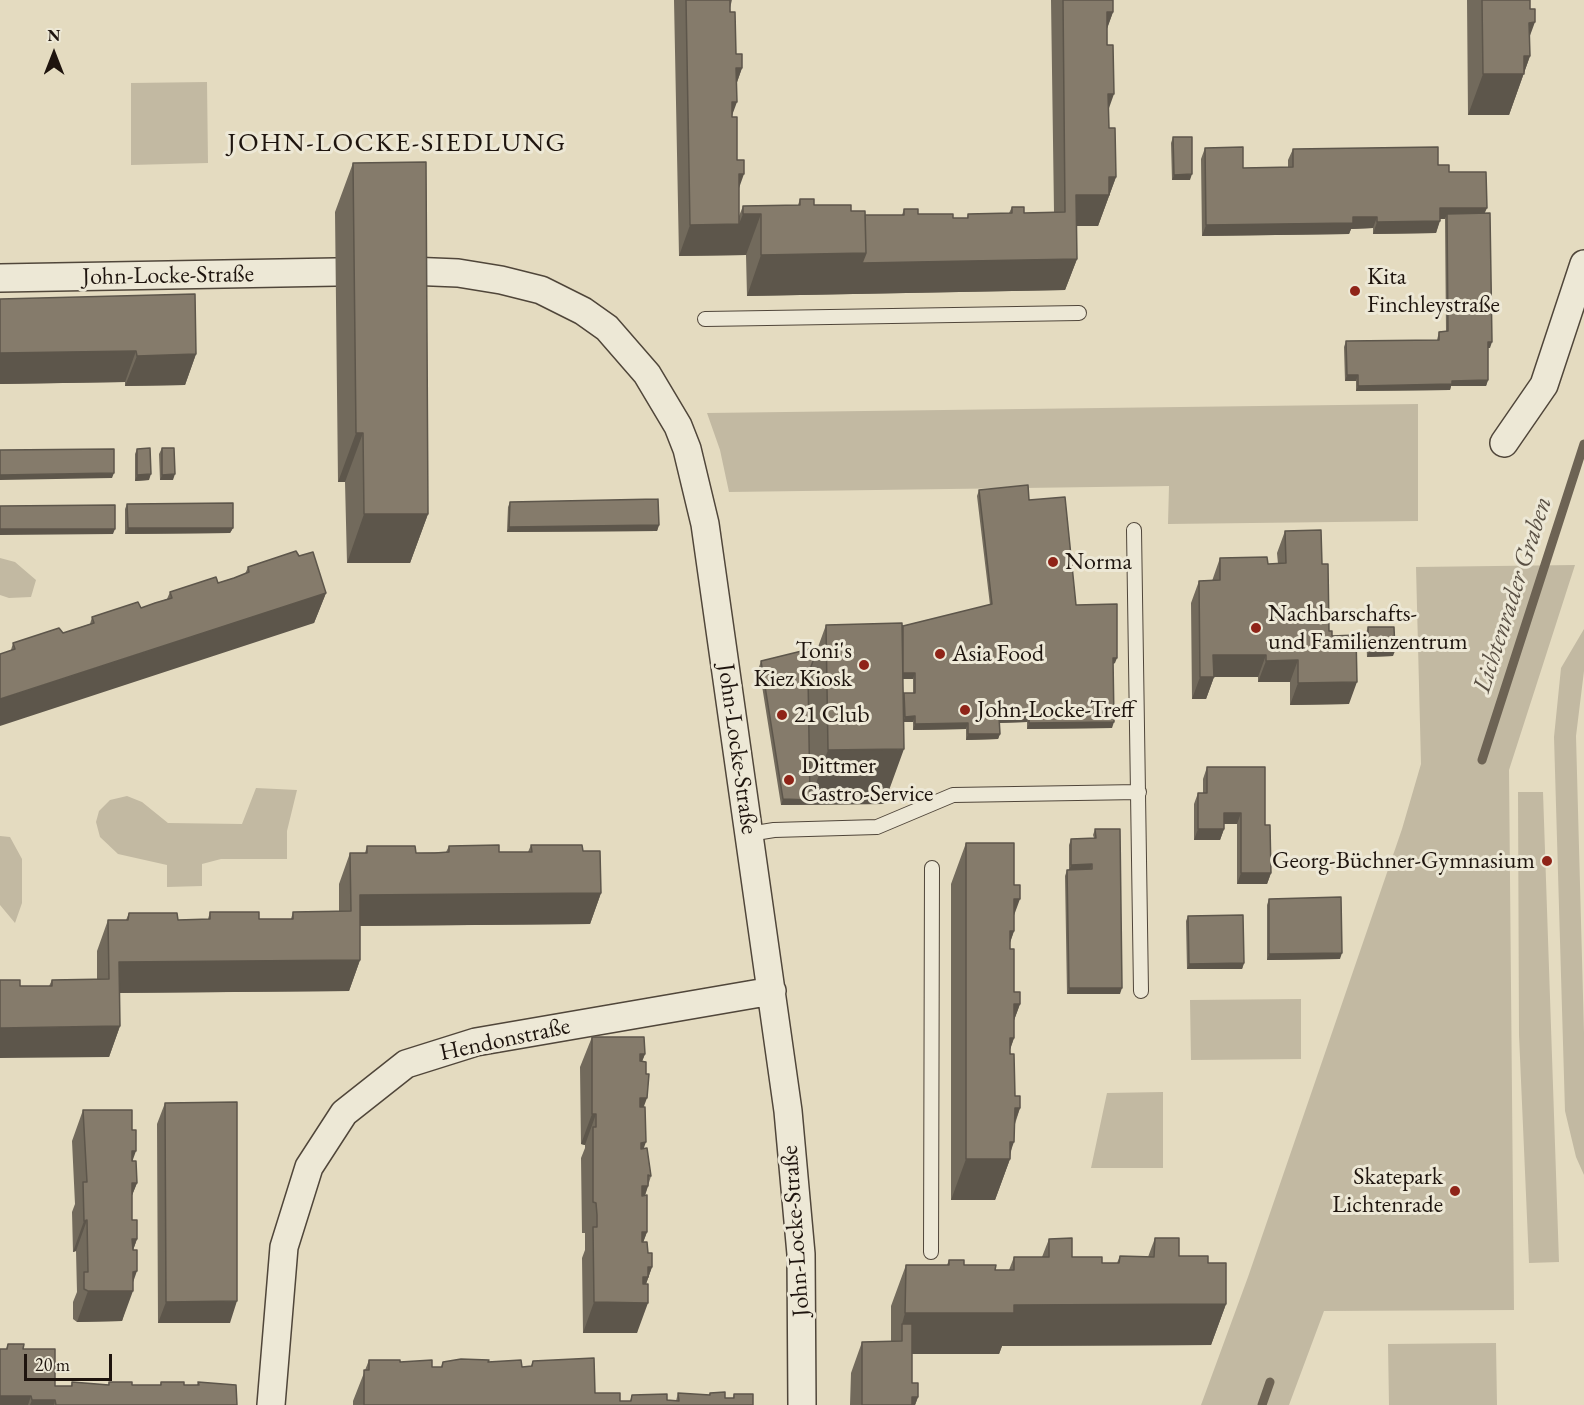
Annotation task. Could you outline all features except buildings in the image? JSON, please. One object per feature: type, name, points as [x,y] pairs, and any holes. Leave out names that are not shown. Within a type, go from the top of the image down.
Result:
[{"type":"street","points":[[1504,443],[1544,386],[1584,264]]},
{"type":"street","name":"John-Locke-Straße","points":[[409,271],[458,273],[541,290],[583,311],[607,328],[647,374],[678,426],[687,449],[698,489],[709,546],[788,1111],[801,1254],[802,1405]]},
{"type":"street","name":"John-Locke-Straße","points":[[0,278],[336,272]]},
{"type":"street","name":"Hendonstraße","points":[[271,1405],[284,1247],[309,1167],[344,1113],[406,1064],[476,1042],[772,991]]},
{"type":"lane","points":[[705,319],[1079,313]]},
{"type":"lane","points":[[1134,530],[1141,991]]},
{"type":"lane","points":[[749,834],[774,830],[877,827],[953,795],[1139,792]]},
{"type":"lane","points":[[932,868],[932,1252]]},
{"type":"shaded area","points":[[207,82],[208,163],[131,165],[131,83]]},
{"type":"shaded area","points":[[1418,404],[1418,521],[1168,524],[1169,486],[729,492],[720,450],[707,413]]},
{"type":"shaded area","points":[[0,558],[15,562],[36,580],[31,597],[9,598],[0,595]]},
{"type":"shaded area","points":[[1575,565],[1509,770],[1514,1310],[1324,1311],[1289,1405],[1201,1405],[1248,1277],[1402,829],[1421,764],[1416,567]]},
{"type":"shaded area","points":[[1584,629],[1584,671],[1576,736],[1584,1033],[1584,1175],[1576,1157],[1565,1111],[1554,737],[1561,668]]},
{"type":"shaded area","points":[[256,788],[297,790],[287,831],[287,859],[221,859],[202,864],[202,886],[167,887],[167,865],[118,854],[100,837],[96,822],[99,811],[110,800],[127,796],[142,802],[168,823],[242,824]]},
{"type":"shaded area","points":[[1518,792],[1543,792],[1559,1262],[1529,1263],[1519,1035]]},
{"type":"shaded area","points":[[0,836],[10,837],[22,859],[22,903],[15,923],[0,905]]},
{"type":"shaded area","points":[[1301,999],[1301,1059],[1191,1060],[1190,1000]]},
{"type":"shaded area","points":[[1163,1092],[1163,1168],[1091,1168],[1107,1093]]},
{"type":"shaded area","points":[[1496,1343],[1497,1405],[1389,1405],[1388,1344]]},
{"type":"waterway","name":"Lichtenrader Graben","points":[[1482,760],[1584,444]]},
{"type":"waterway","name":"Lichtenrader Graben","points":[[1262,1405],[1270,1382]]},
{"type":"place","name":"Kita Finchleystraße","points":[[1355,291]]},
{"type":"place","name":"Norma","points":[[1053,562]]},
{"type":"place","name":"Nachbarschafts- und Familienzentrum","points":[[1256,628]]},
{"type":"place","name":"Asia Food","points":[[940,654]]},
{"type":"place","name":"Toni's Kiez Kiosk","points":[[864,665]]},
{"type":"place","name":"John-Locke-Treff","points":[[965,710]]},
{"type":"place","name":"21 Club","points":[[782,715]]},
{"type":"place","name":"Dittmer Gastro-Service","points":[[789,780]]},
{"type":"place","name":"Georg-Büchner-Gymnasium","points":[[1547,861]]},
{"type":"place","name":"Skatepark Lichtenrade","points":[[1455,1191]]},
{"type":"district","name":"JOHN-LOCKE-SIEDLUNG","points":[[397,144]]}]
